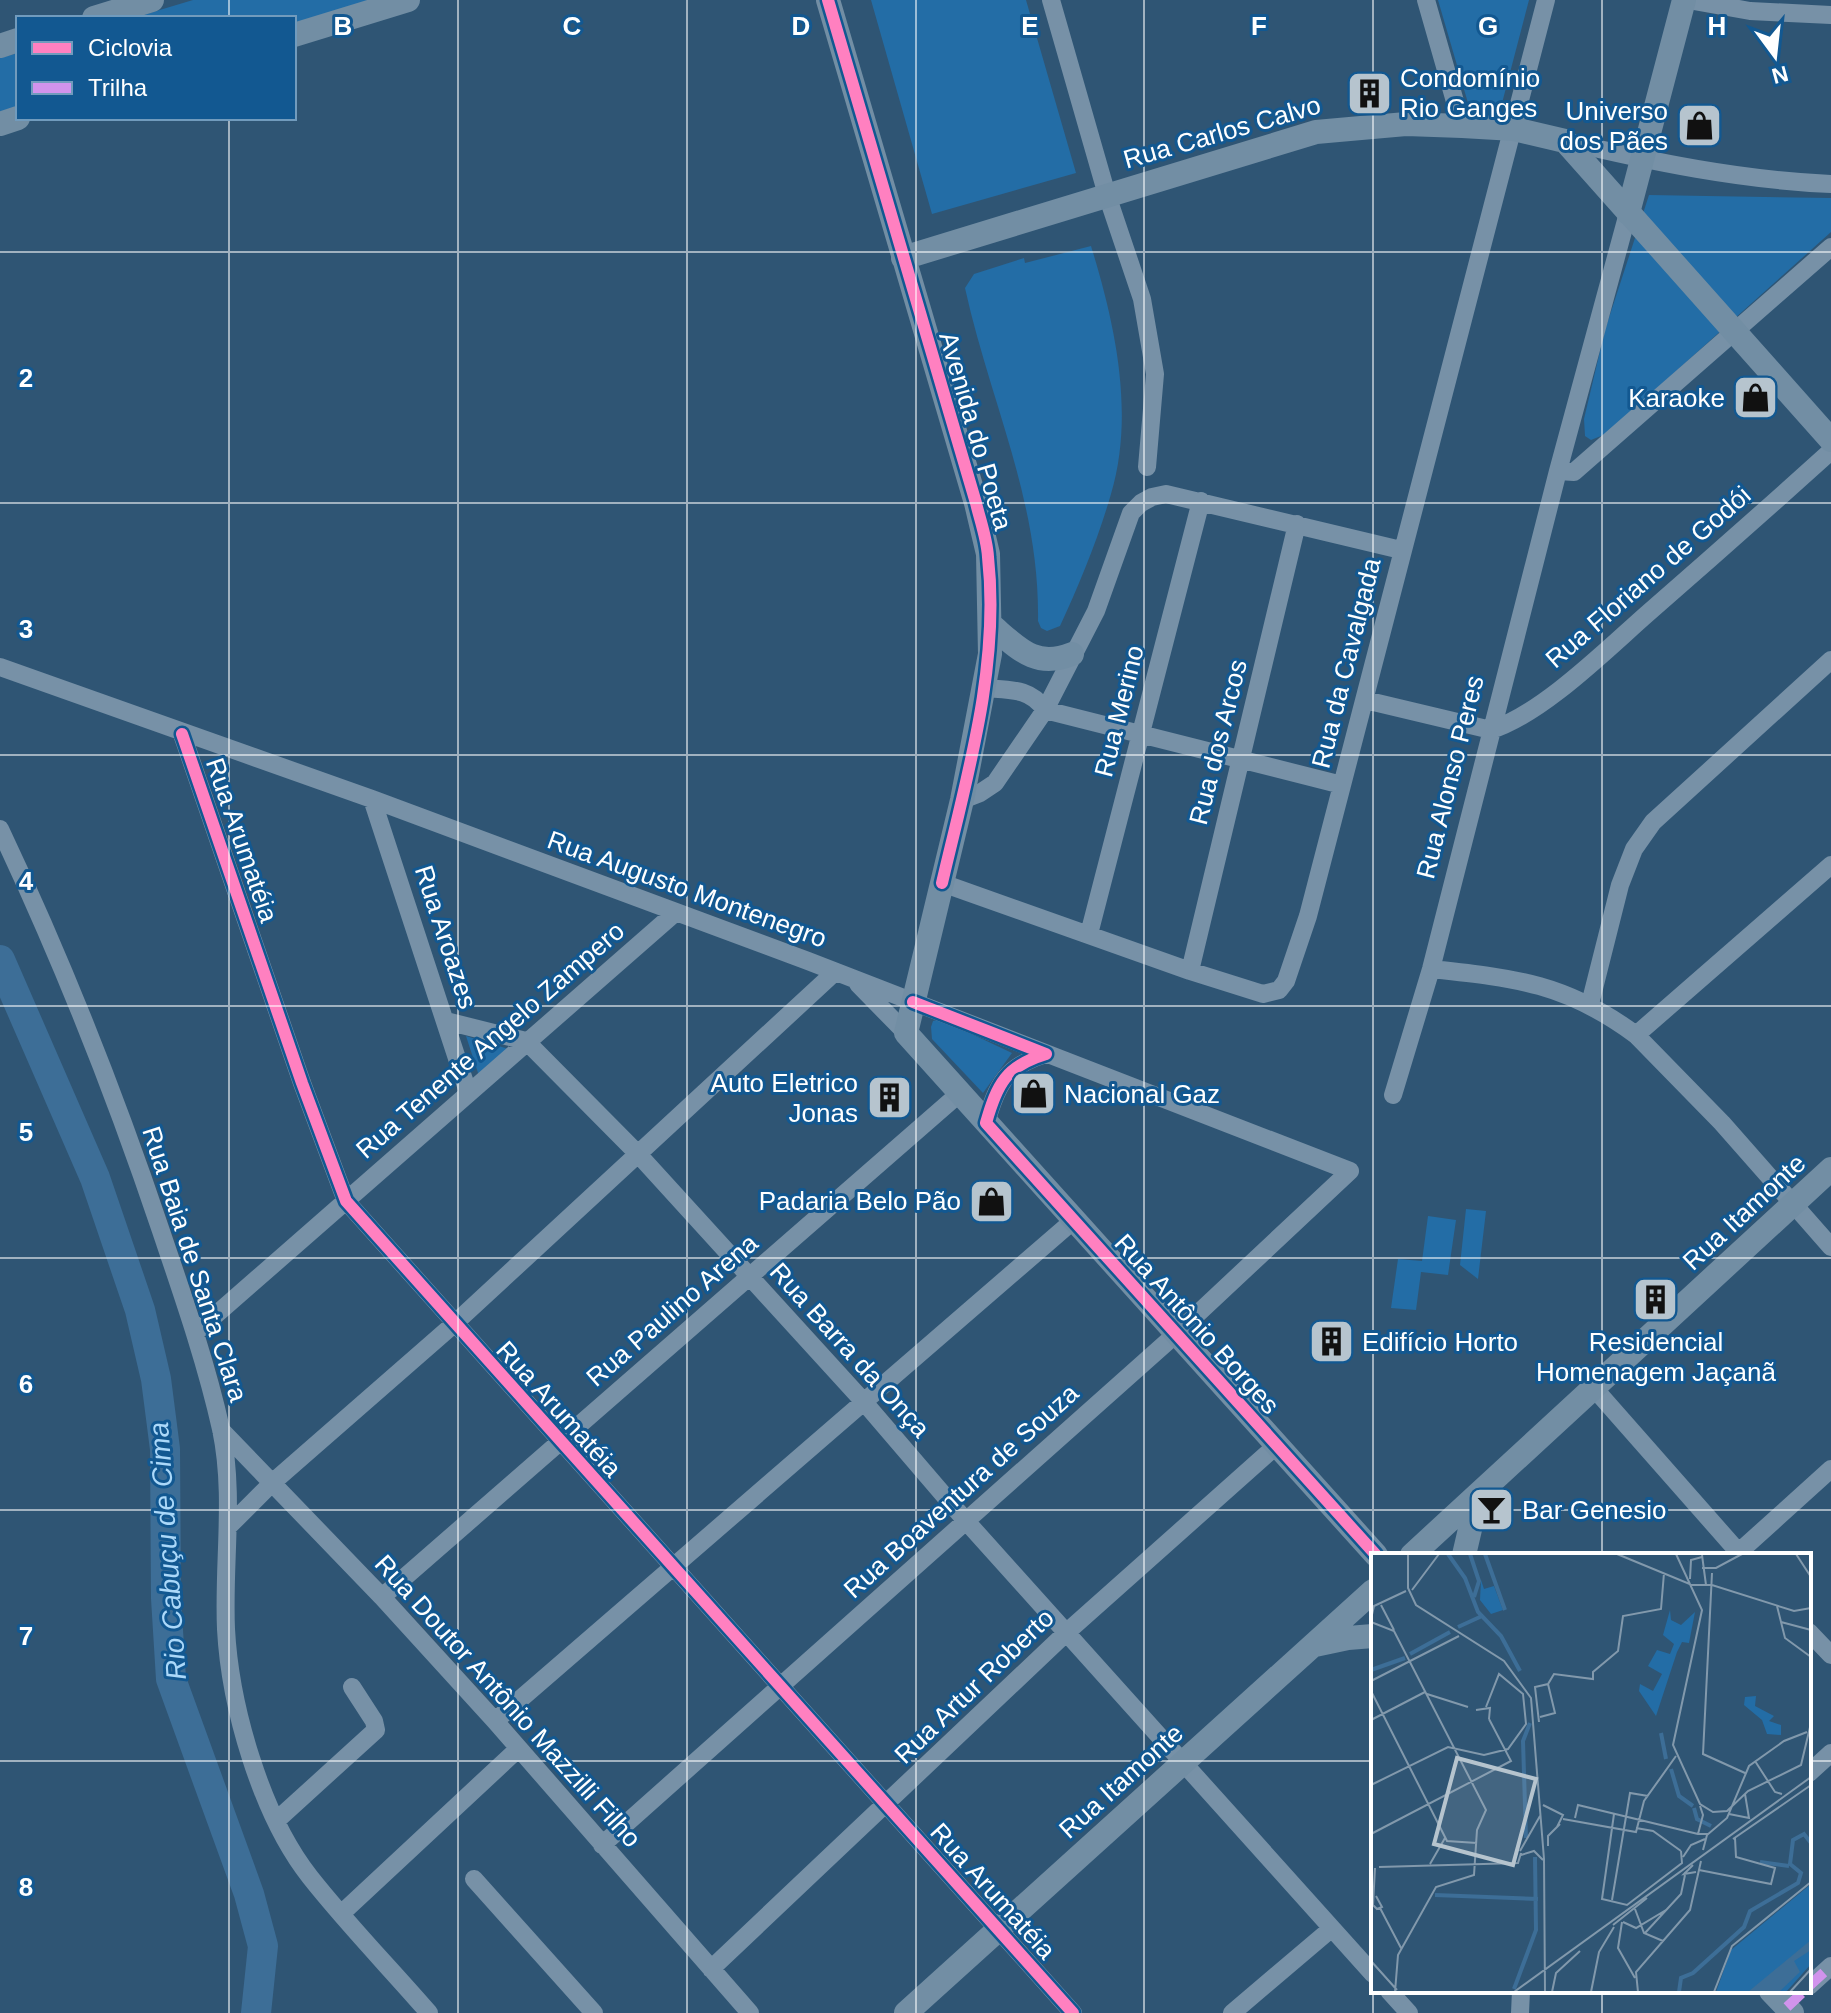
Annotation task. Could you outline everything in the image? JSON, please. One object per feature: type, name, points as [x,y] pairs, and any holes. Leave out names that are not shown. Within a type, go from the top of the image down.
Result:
[{"type":"street","points":[[100,16],[152,0]]},
{"type":"street","points":[[296,34],[406,0]]},
{"type":"street","name":"Avenida do Poeta","points":[[828,0],[988,554],[991,625],[985,688],[962,800],[906,1033]]},
{"type":"street","points":[[1051,0],[1107,195],[1142,299],[1149,332],[1155,374],[1147,467]]},
{"type":"street","points":[[1426,0],[1462,126]]},
{"type":"street","name":"Rua da Cavalgada","points":[[942,883],[1263,994],[1273,993],[1286,981],[1308,916],[1546,0]]},
{"type":"street","points":[[1628,213],[1686,0],[1750,11],[1831,15]]},
{"type":"street","name":"Rua Carlos Calvo","points":[[903,258],[1316,132],[1406,124],[1514,129],[1644,160],[1765,179],[1831,184]]},
{"type":"street","points":[[1565,141],[1831,440]]},
{"type":"street","name":"Rua Alonso Peres","points":[[1393,1095],[1431,969],[1558,471],[1628,213]]},
{"type":"street","points":[[1558,471],[1574,472],[1831,247]]},
{"type":"street","name":"Rua Floriano de Godói","points":[[1491,730],[1530,712],[1604,652],[1831,451]]},
{"type":"street","points":[[962,800],[995,783],[1045,710],[1096,611],[1131,513],[1141,503],[1166,494],[1401,550]]},
{"type":"street","name":"Rua Merino","points":[[1089,934],[1201,501]]},
{"type":"street","name":"Rua dos Arcos","points":[[1190,971],[1297,524]]},
{"type":"street","points":[[991,625],[1026,654],[1041,660],[1055,661],[1072,654]]},
{"type":"street","points":[[1590,1004],[1620,885],[1634,849],[1653,822],[1831,660]]},
{"type":"street","name":"Rua Augusto Montenegro","points":[[0,667],[372,799],[676,912],[1350,1171]]},
{"type":"street","points":[[985,688],[1027,693],[1038,700],[1045,710],[1342,785]]},
{"type":"street","points":[[1365,700],[1491,730]]},
{"type":"street","name":"Rua Arumatéia","points":[[182,734],[302,1083],[346,1201],[1073,2013]]},
{"type":"street","name":"Rua Aroazes","points":[[372,799],[468,1092]]},
{"type":"street","name":"Rua Baia de Santa Clara","points":[[0,829],[59,956],[135,1154],[195,1333],[221,1430],[227,1473],[228,1527],[224,1577],[228,1658],[232,1688],[250,1753],[277,1820],[308,1875],[429,2013]]},
{"type":"street","points":[[1636,1035],[1831,865]]},
{"type":"street","name":"Rua Tenente Angelo Zampero","points":[[195,1333],[676,912]]},
{"type":"street","points":[[1431,969],[1513,978],[1590,1004],[1636,1035],[1722,1123],[1831,1247]]},
{"type":"street","points":[[228,1527],[272,1483],[454,1324],[638,1154],[844,975]]},
{"type":"street","name":"Rua Antônio Borges","points":[[844,975],[906,1033],[1374,1553]]},
{"type":"street","points":[[446,1021],[526,1041]]},
{"type":"street","name":"Rua Barra da Onça","points":[[526,1041],[638,1154],[864,1402],[966,1521],[1371,1972]]},
{"type":"street","points":[[986,1123],[998,1087],[1009,1072],[1025,1061],[1046,1054]]},
{"type":"street","name":"Rua Paulino Arena","points":[[382,1597],[960,1093]]},
{"type":"street","name":"Rua Itamonte","points":[[1414,1553],[1831,1169]]},
{"type":"street","name":"Rua Boaventura de Souza","points":[[602,1845],[1176,1334],[1350,1171]]},
{"type":"street","points":[[495,1721],[1074,1220]]},
{"type":"street","points":[[1593,1387],[1739,1553]]},
{"type":"street","name":"Rua Doutor Antônio Mazzilli Filho","points":[[221,1430],[382,1597],[495,1721],[750,2013]]},
{"type":"street","name":"Rua Artur Roberto","points":[[711,1969],[1067,1632],[1277,1445]]},
{"type":"street","points":[[1741,1553],[1831,1469]]},
{"type":"street","points":[[1464,1553],[1478,1494]]},
{"type":"street","name":"Rua Itamonte","points":[[906,2013],[1371,1593]]},
{"type":"street","points":[[1811,1634],[1831,1655]]},
{"type":"street","points":[[1313,1645],[1371,1636]]},
{"type":"street","points":[[277,1820],[376,1730],[374,1721],[352,1687]]},
{"type":"street","points":[[342,1913],[518,1749]]},
{"type":"street","points":[[1811,1771],[1831,1753]]},
{"type":"street","points":[[474,1879],[594,2013]]},
{"type":"street","points":[[1232,2013],[1331,1929]]},
{"type":"street","points":[[1811,1984],[1831,1966]]},
{"type":"street","points":[[1391,1993],[1409,2013]]},
{"type":"street","points":[[1520,2013],[1521,1993]]},
{"type":"shaded area","points":[[193,0],[369,0],[296,23],[296,16],[140,16]]},
{"type":"shaded area","points":[[871,0],[1026,0],[1076,173],[932,214]]},
{"type":"shaded area","points":[[1438,0],[1529,0],[1501,107],[1468,103]]},
{"type":"shaded area","points":[[16,54],[16,108],[0,112],[0,58]]},
{"type":"shaded area","points":[[1649,195],[1831,198],[1831,232],[1606,434],[1591,440],[1585,436],[1584,419],[1605,330]]},
{"type":"shaded area","points":[[1091,246],[1108,306],[1119,369],[1122,401],[1118,463],[1100,528],[1075,594],[1060,626],[1047,631],[1041,628],[1038,621],[1031,534],[1022,493],[965,288],[974,274],[1024,258],[1025,263]]},
{"type":"shaded area","points":[[940,1019],[1012,1053],[983,1093],[932,1039],[933,1021]]},
{"type":"shaded area","points":[[466,1036],[512,1050],[481,1082]]},
{"type":"shaded area","points":[[1466,1209],[1486,1211],[1478,1279],[1460,1265]]},
{"type":"shaded area","points":[[1428,1216],[1456,1220],[1448,1275],[1421,1272],[1416,1310],[1391,1308],[1398,1259],[1422,1261]]},
{"type":"waterway","name":"Rio Cabuçu de Cima","points":[[0,960],[95,1178],[140,1310],[156,1379],[165,1449],[166,1598],[171,1679],[249,1894],[263,1946],[256,2013]]},
{"type":"marked path","points":[[1811,1984],[1831,1966]]},
{"type":"marked path","points":[[1787,2007],[1802,1993]]},
{"type":"cycle path","points":[[828,0],[976,503],[987,550],[990,598],[985,680],[971,762],[942,883]]},
{"type":"cycle path","points":[[182,734],[302,1083],[346,1201],[1073,2013]]},
{"type":"cycle path","points":[[913,1002],[1046,1054]]},
{"type":"cycle path","points":[[1046,1054],[1021,1064],[1005,1078],[994,1097],[986,1123],[1374,1553]]},
{"type":"place","name":"Condomínio Rio Ganges","points":[[1369,93]]},
{"type":"place","name":"Universo dos Pães","points":[[1699,126]]},
{"type":"place","name":"Karaoke","points":[[1756,398]]},
{"type":"place","name":"Nacional Gaz","points":[[1033,1094]]},
{"type":"place","name":"Auto Eletrico Jonas","points":[[889,1098]]},
{"type":"place","name":"Padaria Belo Pão","points":[[992,1201]]},
{"type":"place","name":"Residencial Homenagem Jaçanã","points":[[1656,1299]]},
{"type":"place","name":"Edifício Horto","points":[[1331,1342]]},
{"type":"place","name":"Bar Genesio","points":[[1491,1510]]}]
